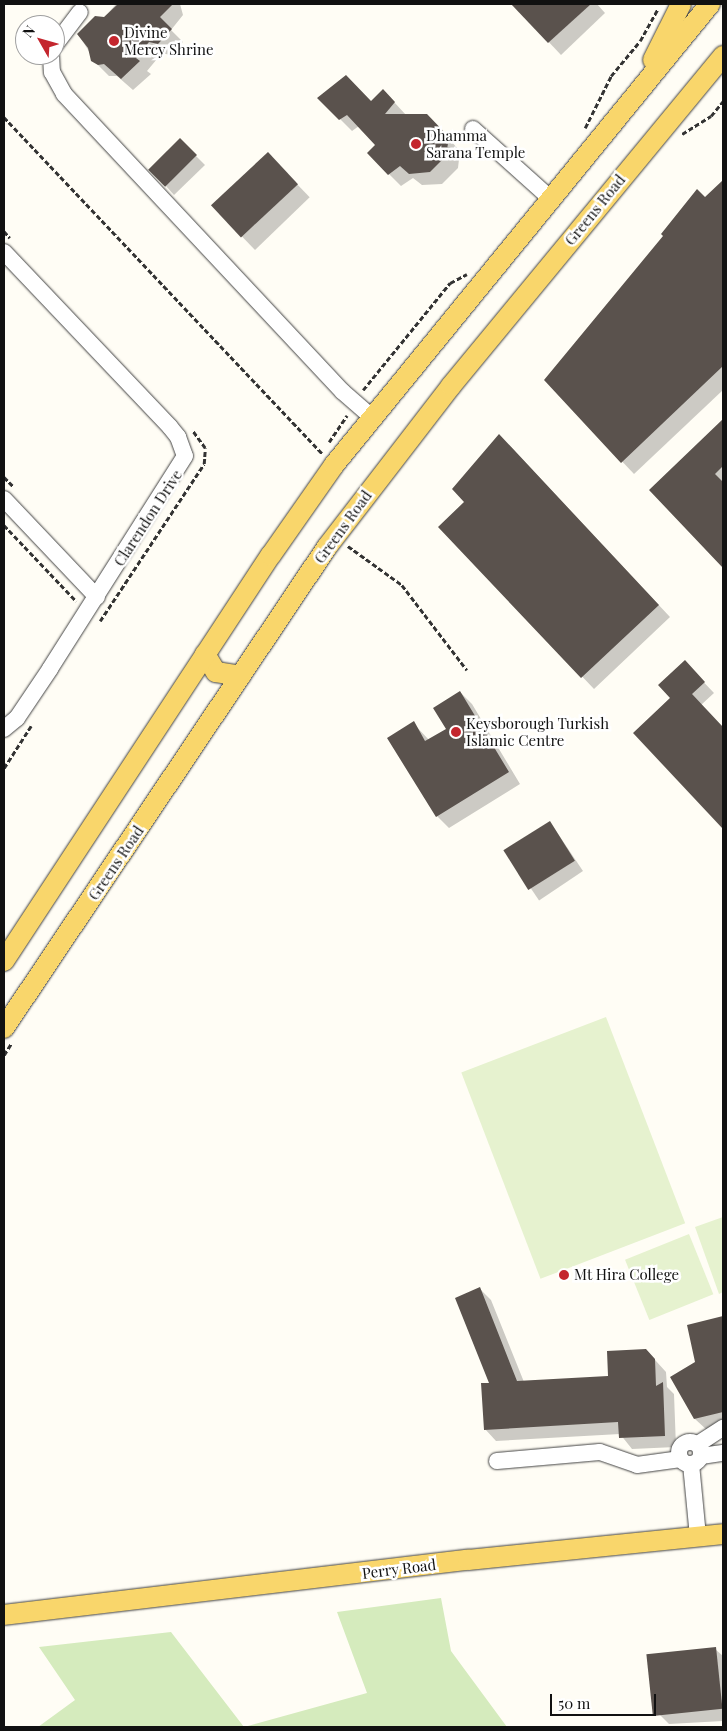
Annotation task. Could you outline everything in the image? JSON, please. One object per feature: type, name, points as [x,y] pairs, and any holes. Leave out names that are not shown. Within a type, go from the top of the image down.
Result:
[{"type":"main road","points":[[638,91],[681,4]]},
{"type":"main road","points":[[4,962],[205,654],[306,505],[372,417],[710,4]]},
{"type":"main road","name":"Greens Road","points":[[9,1034],[327,547],[392,460],[723,56]]},
{"type":"main road","points":[[205,654],[216,672],[241,676]]},
{"type":"main road","name":"Perry Road","points":[[4,1615],[468,1560],[723,1534]]},
{"type":"main road","name":"Perry Road","points":[[4,1607],[75,1608]]},
{"type":"street","points":[[65,32],[80,12]]},
{"type":"street","points":[[52,65],[52,72],[64,94],[343,392],[372,417]]},
{"type":"street","points":[[473,129],[550,198]]},
{"type":"street","name":"Clarendon Drive","points":[[4,729],[18,718],[91,591],[182,467],[185,456],[183,447],[170,427],[9,247]]},
{"type":"street","points":[[4,499],[91,591]]},
{"type":"street","points":[[693,1456],[723,1428]]},
{"type":"street","points":[[497,1461],[600,1452],[637,1465],[723,1453]]},
{"type":"street","points":[[693,1456],[698,1537]]},
{"type":"path","points":[[679,136],[711,116],[723,101]]},
{"type":"path","points":[[4,117],[322,454]]},
{"type":"path","points":[[4,231],[9,247]]},
{"type":"path","points":[[97,625],[204,464],[205,448],[189,427]]},
{"type":"path","points":[[4,525],[76,602]]},
{"type":"path","points":[[343,549],[351,541]]},
{"type":"path","points":[[346,546],[402,585],[468,670]]},
{"type":"path","points":[[71,609],[76,602],[91,591]]},
{"type":"path","points":[[4,768],[33,724]]},
{"type":"path","points":[[4,1055],[9,1034]]},
{"type":"green space","points":[[606,1017],[685,1223],[540,1279],[461,1073]]},
{"type":"green space","points":[[723,1217],[723,1292],[719,1294],[695,1227]]},
{"type":"green space","points":[[689,1234],[713,1294],[649,1320],[625,1260]]},
{"type":"green space","points":[[441,1598],[451,1651],[507,1727],[244,1727],[367,1693],[337,1612]]},
{"type":"green space","points":[[171,1632],[244,1727],[38,1727],[75,1700],[39,1647]]},
{"type":"building","name":"Divine Mercy Shrine","points":[[118,4],[173,4],[160,17],[172,29],[158,44],[149,42],[136,58],[140,61],[121,79],[104,64],[98,65],[91,61],[88,48],[77,34],[95,16],[104,17]]},
{"type":"building","points":[[511,4],[591,4],[548,43]]},
{"type":"building","points":[[346,75],[371,101],[383,89],[395,102],[385,114],[427,114],[449,137],[446,156],[430,172],[409,174],[400,166],[388,175],[367,153],[375,145],[347,115],[339,120],[317,98]]},
{"type":"building","points":[[180,138],[197,155],[165,187],[148,170]]},
{"type":"building","points":[[268,152],[298,184],[241,237],[211,205]]},
{"type":"building","points":[[723,180],[723,366],[621,463],[544,380],[663,236],[661,234],[697,189],[705,197]]},
{"type":"building","points":[[723,419],[723,466],[715,474],[723,482],[723,568],[649,490]]},
{"type":"building","points":[[499,434],[659,605],[581,678],[438,527],[464,502],[452,489]]},
{"type":"building","points":[[685,660],[705,682],[692,694],[723,727],[723,829],[633,733],[670,698],[658,685]]},
{"type":"building","points":[[460,691],[509,772],[436,817],[387,738],[414,721],[425,741],[446,729],[433,708]]},
{"type":"building","points":[[550,821],[575,861],[528,890],[503,850]]},
{"type":"building","points":[[480,1287],[517,1381],[608,1376],[607,1351],[646,1349],[655,1359],[656,1386],[663,1382],[665,1436],[619,1438],[618,1422],[484,1430],[481,1383],[489,1383],[455,1298]]},
{"type":"building","points":[[723,1316],[723,1412],[694,1419],[670,1377],[695,1362],[687,1325]]},
{"type":"building","points":[[716,1647],[722,1709],[653,1716],[646,1654]]},
{"type":"place","name":"Divine Mercy Shrine","points":[[114,41]]},
{"type":"place","name":"Dhamma Sarana Temple","points":[[416,144]]},
{"type":"place","name":"Keysborough Turkish Islamic Centre","points":[[456,732]]},
{"type":"place","name":"Mt Hira College","points":[[564,1275]]}]
